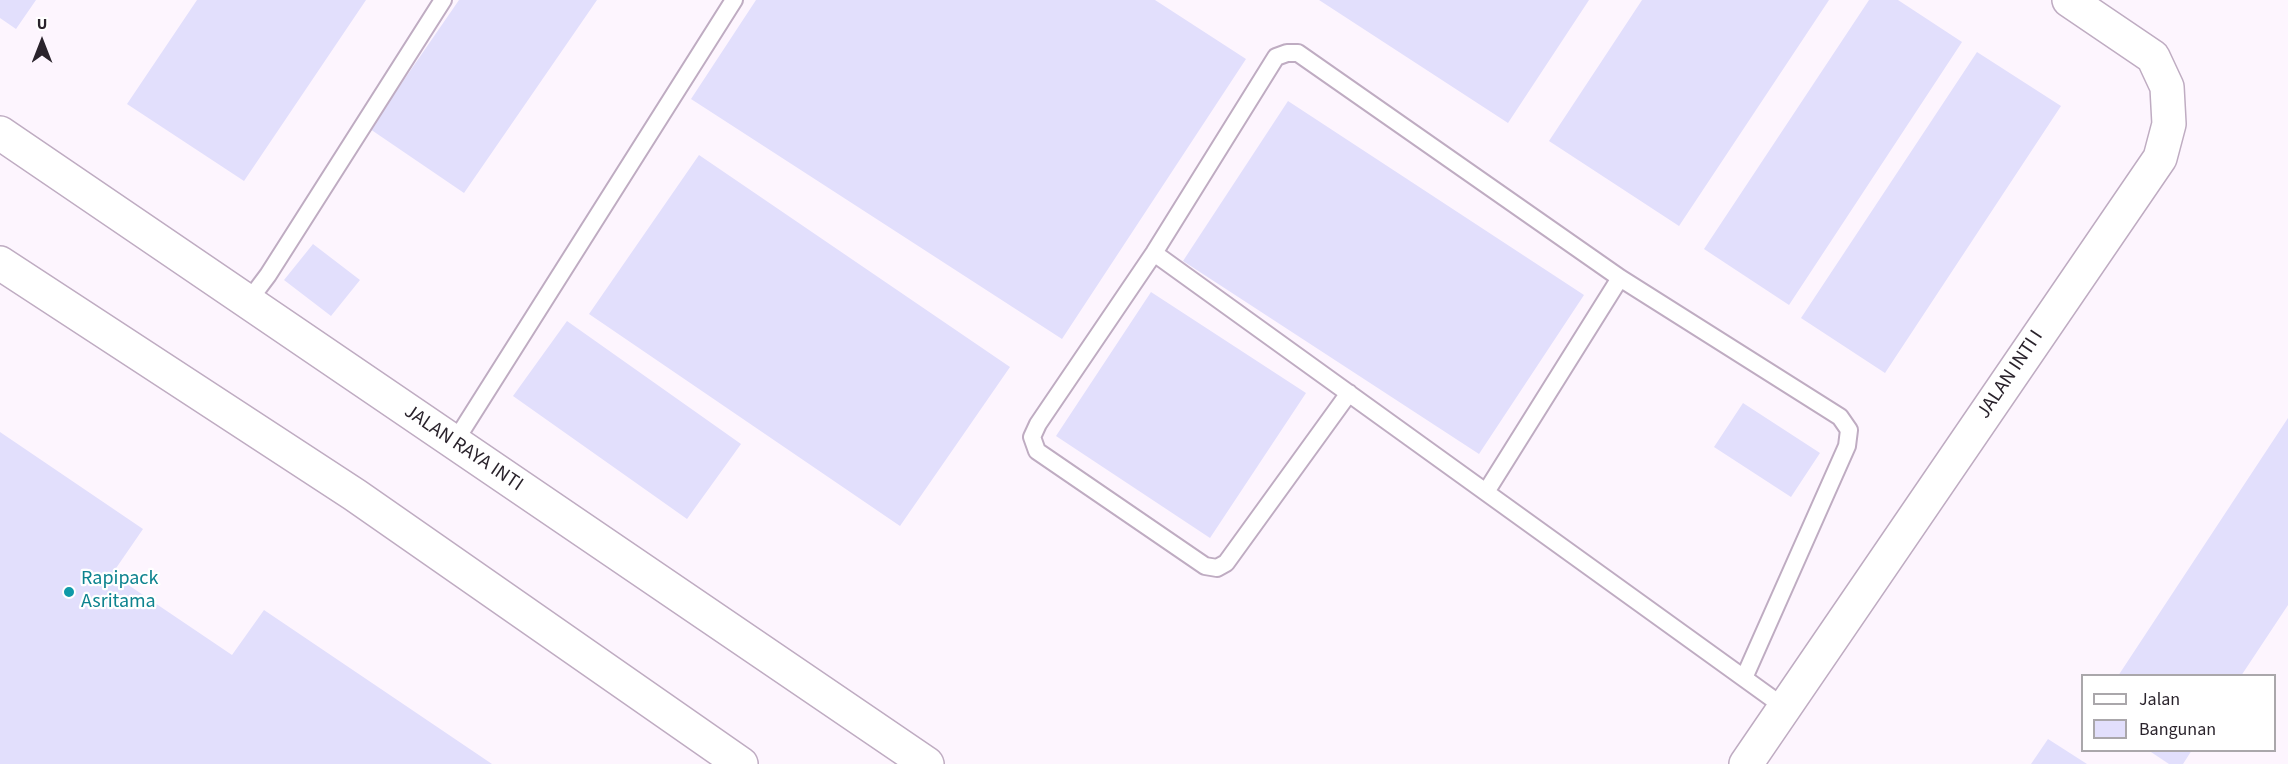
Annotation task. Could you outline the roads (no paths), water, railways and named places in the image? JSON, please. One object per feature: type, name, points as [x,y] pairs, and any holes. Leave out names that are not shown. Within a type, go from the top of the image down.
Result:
[{"type":"street","name":"JALAN INTI I","points":[[1746,764],[2160,158],[2169,124],[2167,87],[2153,57],[2069,0]]},
{"type":"street","name":"JALAN RAYA INTI","points":[[0,133],[927,764]]},
{"type":"street","points":[[0,263],[355,495],[741,764]]},
{"type":"lane","points":[[247,303],[268,275],[443,0]]},
{"type":"lane","points":[[454,443],[734,0]]},
{"type":"lane","points":[[1349,393],[1226,563],[1217,568],[1205,567],[1037,451],[1032,437],[1038,424],[1154,254],[1276,57],[1287,53],[1298,53],[1620,278],[1840,417],[1849,430],[1847,446],[1744,678]]},
{"type":"lane","points":[[1154,254],[1784,708]]},
{"type":"lane","points":[[1486,492],[1620,278]]},
{"type":"place","name":"Rapipack Asritama","points":[[69,592]]}]
